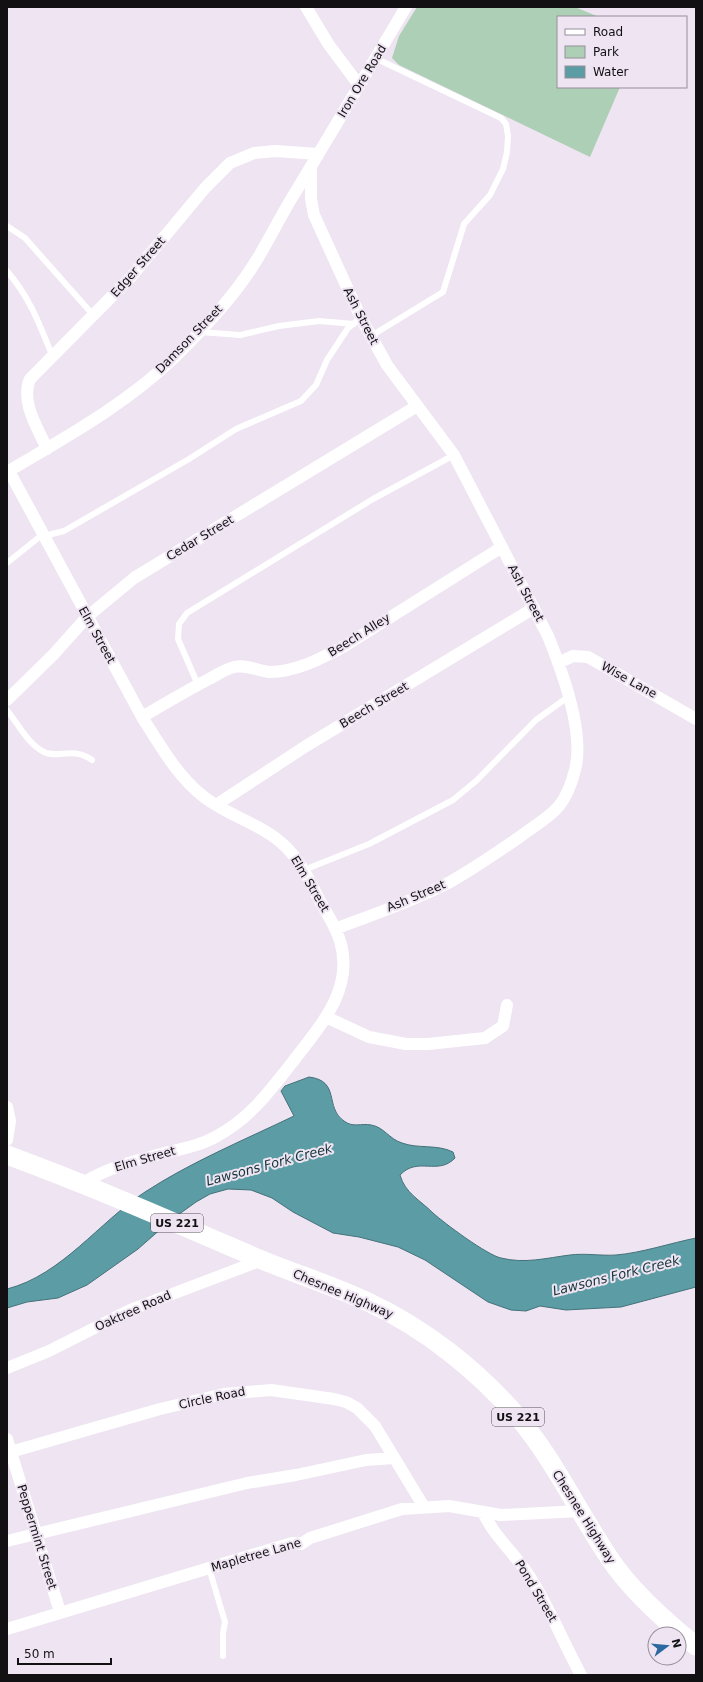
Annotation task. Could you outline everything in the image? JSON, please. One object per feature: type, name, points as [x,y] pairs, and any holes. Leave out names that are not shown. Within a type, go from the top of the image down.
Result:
[{"type":"main road","name":"Chesnee Highway","points":[[7,1155],[83,1183],[242,1252],[367,1302],[397,1317],[435,1341],[486,1384],[518,1417],[549,1460],[611,1561],[656,1610],[696,1646]]},
{"type":"street","points":[[306,7],[329,44],[359,85]]},
{"type":"street","name":"Iron Ore Road","points":[[318,154],[406,7]]},
{"type":"street","name":"Edger Street","points":[[47,449],[26,400],[26,388],[30,379],[52,355],[94,316],[130,278],[205,188],[230,164],[254,153],[275,151],[318,154]]},
{"type":"street","name":"Damson Street","points":[[8,470],[47,449],[111,409],[159,370],[199,332],[256,262],[318,154]]},
{"type":"street","name":"Ash Street","points":[[311,167],[311,199],[314,215],[357,321],[371,336],[387,365],[454,454],[534,608],[558,663],[568,697],[576,734],[578,752],[576,769],[570,786],[562,801],[551,814],[505,847],[450,882],[415,898],[335,929]]},
{"type":"street","name":"Cedar Street","points":[[7,700],[53,655],[87,617],[134,578],[417,406]]},
{"type":"street","name":"Elm Street","points":[[8,470],[142,717],[183,778],[204,797],[216,805],[266,830],[288,849],[304,870],[335,929],[342,952],[343,976],[338,997],[326,1017],[262,1101],[233,1127],[198,1145],[159,1154],[102,1171],[83,1183]]},
{"type":"street","name":"Beech Alley","points":[[142,717],[198,685],[234,667],[250,667],[264,671],[278,672],[296,668],[323,657],[343,647],[502,547]]},
{"type":"street","name":"Beech Street","points":[[216,805],[313,742],[534,608]]},
{"type":"street","name":"Wise Lane","points":[[558,663],[574,656],[588,657],[696,719]]},
{"type":"street","points":[[326,1017],[369,1037],[406,1044],[428,1044],[484,1038],[503,1026],[507,1005]]},
{"type":"street","points":[[7,1107],[10,1121],[7,1140]]},
{"type":"street","name":"Oaktree Road","points":[[7,1368],[49,1351],[130,1310],[262,1260]]},
{"type":"street","name":"Circle Road","points":[[9,1452],[160,1409],[224,1394],[271,1390],[334,1399],[346,1402],[357,1408],[375,1426],[424,1507]]},
{"type":"street","name":"Peppermint Street","points":[[7,1439],[9,1452],[60,1612]]},
{"type":"street","points":[[7,1541],[247,1483],[296,1475],[366,1460],[394,1458]]},
{"type":"street","name":"Mapletree Lane","points":[[7,1629],[292,1543],[301,1544],[310,1538],[390,1511],[449,1506],[501,1515],[580,1511]]},
{"type":"street","name":"Pond Street","points":[[483,1512],[491,1526],[512,1551],[539,1593],[582,1675]]},
{"type":"lane","points":[[371,336],[444,292],[464,224],[490,195],[503,169],[507,152],[508,136],[506,124],[501,118],[375,58]]},
{"type":"lane","points":[[7,226],[25,238],[94,316]]},
{"type":"lane","points":[[7,271],[32,306],[52,355]]},
{"type":"lane","points":[[199,332],[240,335],[279,326],[319,321],[357,321]]},
{"type":"lane","points":[[7,563],[44,535],[64,531],[189,459],[236,429],[301,401],[316,385],[327,360],[348,328],[357,321]]},
{"type":"lane","points":[[198,685],[178,639],[179,624],[187,613],[373,499],[454,454]]},
{"type":"lane","points":[[304,870],[368,844],[453,800],[476,781],[536,720],[568,697]]},
{"type":"lane","points":[[7,710],[33,744],[45,753],[83,754],[92,760]]},
{"type":"lane","points":[[209,1568],[225,1622],[223,1633],[223,1656]]},
{"type":"green space","points":[[417,7],[575,7],[597,16],[557,16],[557,88],[620,88],[590,157],[399,65],[392,58],[399,36]]},
{"type":"water","name":"Lawsons Fork Creek","points":[[309,1077],[319,1079],[325,1084],[329,1089],[338,1115],[347,1123],[354,1125],[376,1126],[397,1141],[408,1145],[441,1148],[453,1152],[455,1158],[442,1166],[421,1166],[407,1170],[400,1175],[402,1181],[409,1192],[446,1224],[495,1256],[510,1260],[536,1260],[576,1254],[616,1255],[646,1250],[696,1238],[696,1287],[621,1307],[566,1310],[540,1306],[526,1311],[511,1310],[488,1302],[425,1260],[398,1247],[359,1237],[333,1233],[293,1212],[272,1198],[251,1190],[228,1189],[210,1194],[196,1202],[171,1220],[138,1249],[87,1285],[58,1298],[27,1302],[7,1308],[7,1289],[27,1282],[63,1260],[128,1204],[145,1192],[199,1161],[294,1116],[281,1091],[285,1086]]}]
